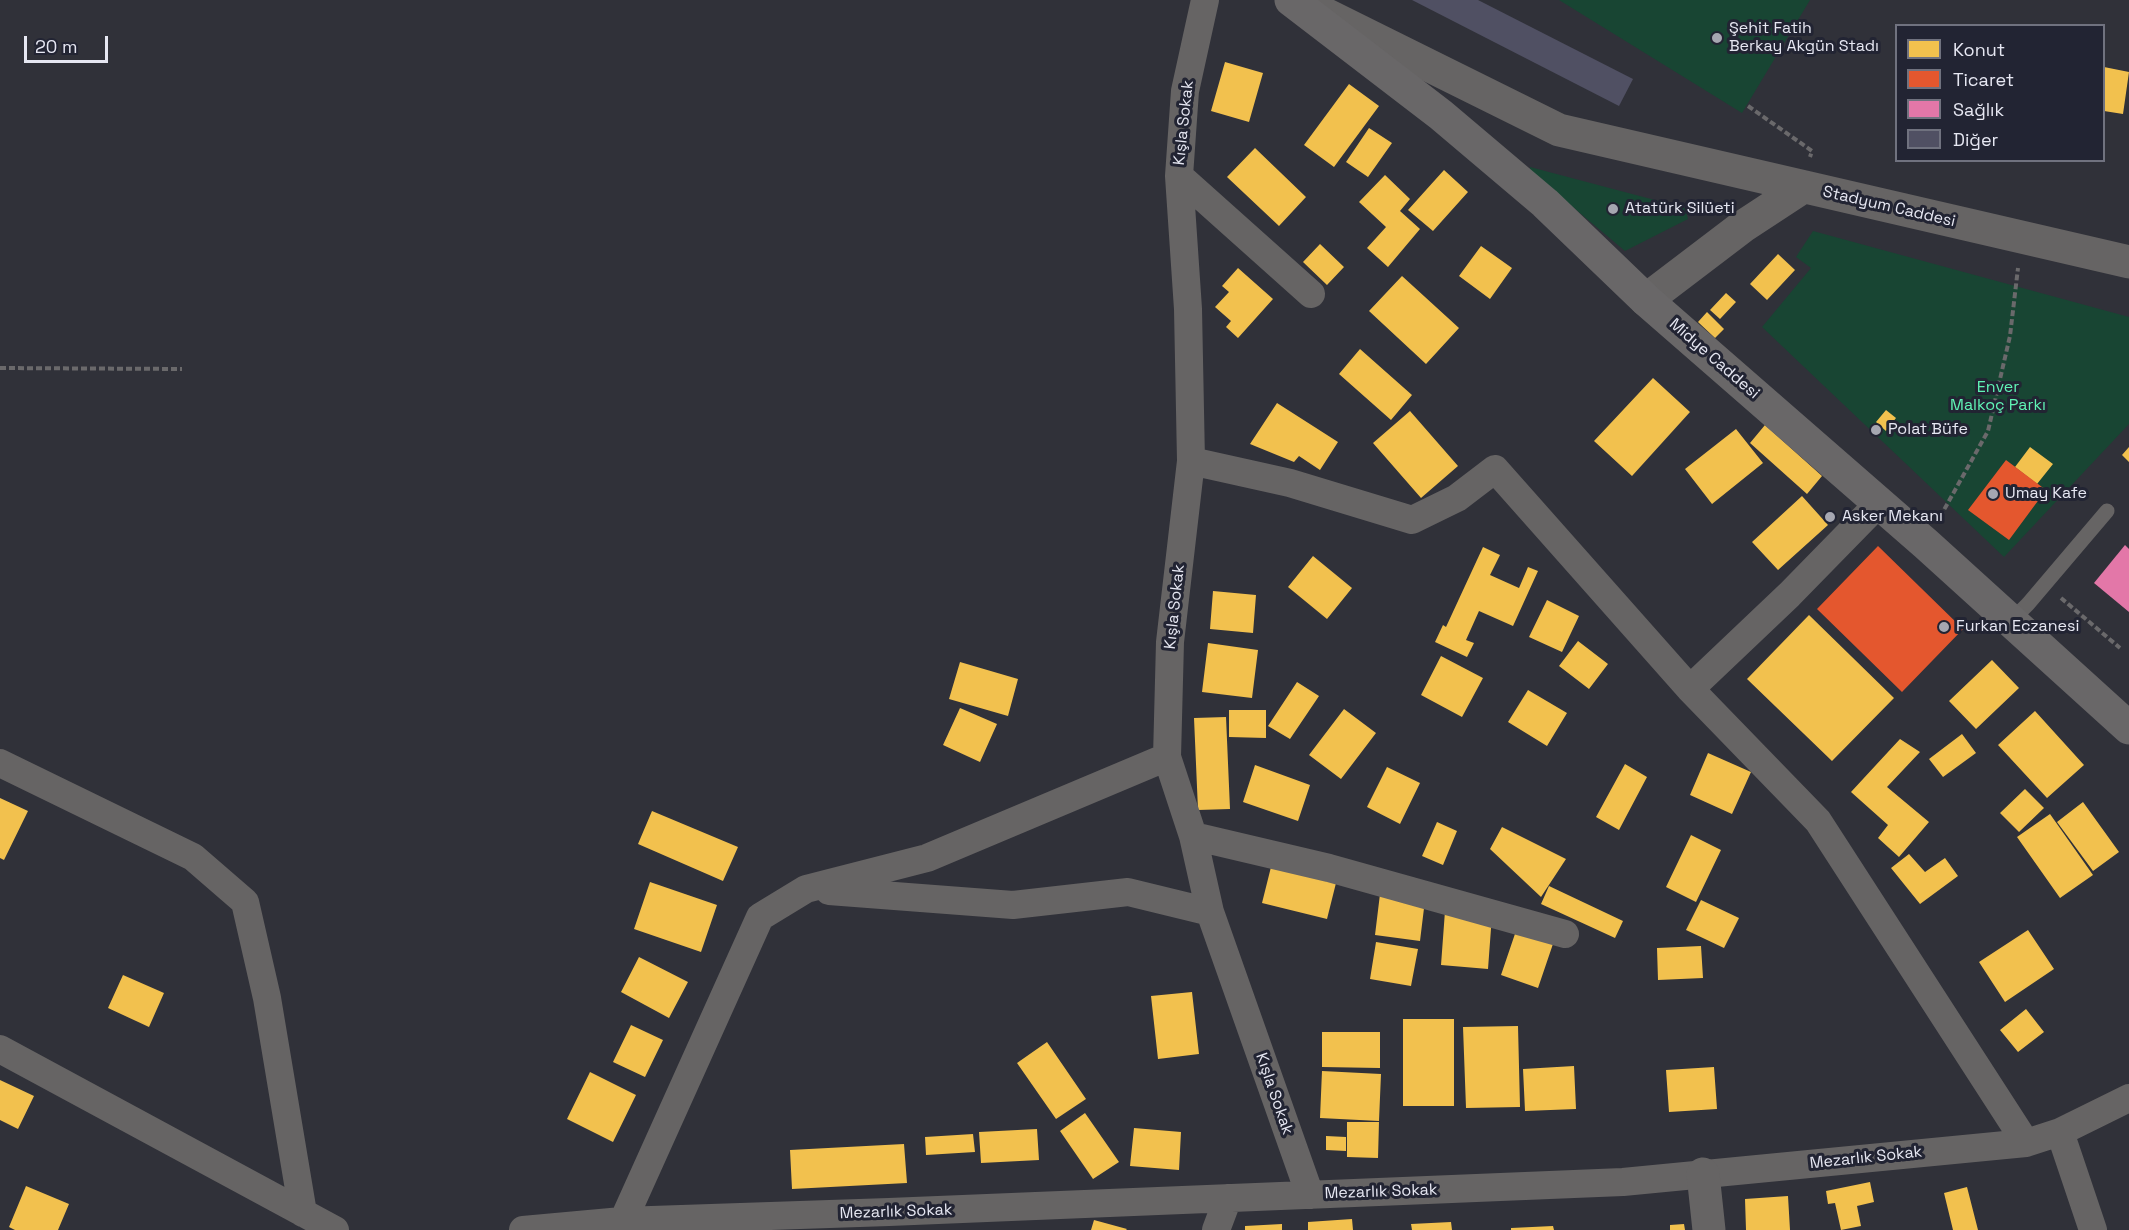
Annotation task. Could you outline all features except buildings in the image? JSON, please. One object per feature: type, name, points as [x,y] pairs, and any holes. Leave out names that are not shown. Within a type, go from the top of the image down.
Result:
[{"type":"main road","name":"Midye Caddesi","points":[[1291,0],[1467,137],[1545,203],[1646,300],[2011,621],[2129,728]]},
{"type":"street","name":"Kışla Sokak","points":[[1206,0],[1185,91],[1179,176],[1188,309],[1191,461],[1170,642],[1167,757],[1193,836],[1210,912],[1310,1195]]},
{"type":"street","points":[[1296,0],[1559,130],[1803,187]]},
{"type":"street","points":[[1179,176],[1311,294]]},
{"type":"street","name":"Stadyum Caddesi","points":[[1646,300],[1742,226],[1803,187],[2129,262]]},
{"type":"street","points":[[1191,461],[1290,483],[1412,520],[1457,498],[1495,469],[1690,689],[1818,821],[2026,1143]]},
{"type":"street","points":[[1690,689],[1789,595],[1878,504]]},
{"type":"street","points":[[621,1225],[760,917],[806,889],[927,858],[1167,757]]},
{"type":"street","points":[[0,763],[193,857],[245,902],[267,998],[303,1213]]},
{"type":"street","points":[[1193,836],[1329,868],[1565,934]]},
{"type":"street","points":[[806,889],[1013,905],[1128,892],[1210,912]]},
{"type":"street","points":[[0,1049],[335,1230]]},
{"type":"street","name":"Mezarlık Sokak","points":[[523,1230],[621,1225],[885,1221],[1228,1198],[1623,1182],[2026,1143],[2060,1132],[2129,1098]]},
{"type":"street","points":[[2060,1132],[2093,1230]]},
{"type":"street","points":[[1703,1174],[1709,1230]]},
{"type":"street","points":[[1216,1230],[1228,1198]]},
{"type":"lane","points":[[2011,621],[2107,511]]},
{"type":"path","points":[[1748,106],[1812,151],[1803,187]]},
{"type":"path","points":[[1940,518],[1988,431],[2010,336],[2022,237]]},
{"type":"path","points":[[0,368],[182,369]]},
{"type":"path","points":[[2044,583],[2120,648]]},
{"type":"green space","points":[[1559,0],[1810,0],[1742,113]]},
{"type":"green space","points":[[1530,167],[1685,208],[1688,219],[1625,251],[1530,171]]},
{"type":"green space","name":"Enver Malkoç Parkı","points":[[1813,231],[2129,317],[2129,424],[2004,557],[1762,327],[1811,268],[1796,257]]},
{"type":"place","name":"Şehit Fatih Berkay Akgün Stadı","points":[[1717,38]]},
{"type":"place","name":"Atatürk Silüeti","points":[[1613,209]]},
{"type":"place","name":"Polat Büfe","points":[[1876,430]]},
{"type":"place","name":"Umay Kafe","points":[[1993,494]]},
{"type":"place","name":"Asker Mekanı","points":[[1830,517]]},
{"type":"place","name":"Furkan Eczanesi","points":[[1944,627]]}]
